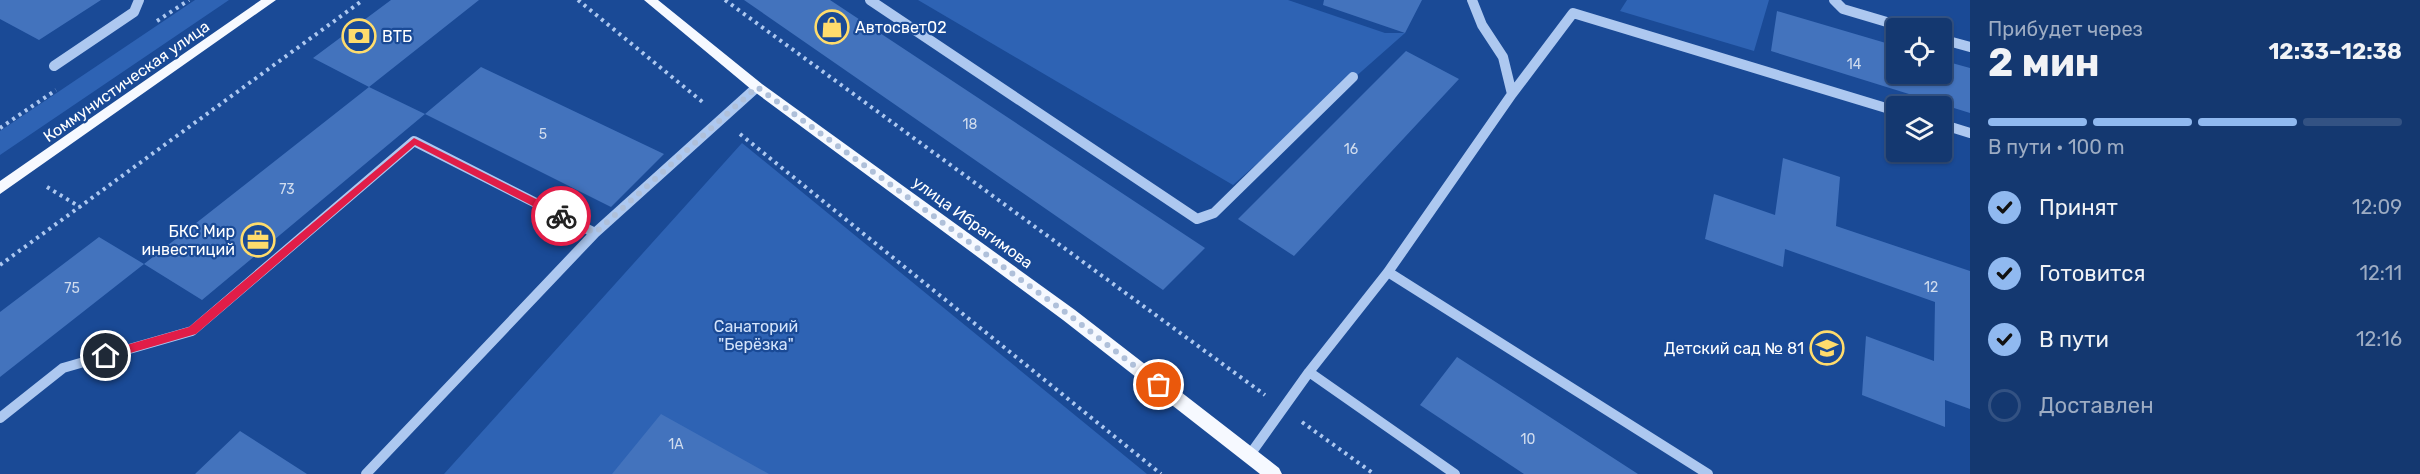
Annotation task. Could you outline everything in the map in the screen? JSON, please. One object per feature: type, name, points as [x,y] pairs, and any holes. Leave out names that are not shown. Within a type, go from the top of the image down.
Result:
[{"type":"main road","name":"Коммунистическая улица","points":[[0,188],[270,0]]},
{"type":"main road","name":"улица Ибрагимова","points":[[650,0],[757,87],[1069,315],[1274,474]]},
{"type":"lane","points":[[54,66],[134,12],[139,0]]},
{"type":"lane","points":[[870,0],[1197,219],[1214,213],[1353,77]]},
{"type":"lane","points":[[1471,0],[1482,25],[1503,57],[1512,94]]},
{"type":"lane","points":[[1834,0],[1842,9],[1886,22]]},
{"type":"lane","points":[[1249,456],[1309,372],[1388,272],[1512,94],[1573,13],[1886,108]]},
{"type":"lane","points":[[1952,42],[1970,47]]},
{"type":"lane","points":[[366,474],[595,233],[757,87]]},
{"type":"lane","points":[[1952,127],[1970,133]]},
{"type":"lane","points":[[0,418],[63,368],[192,331],[414,141],[595,233]]},
{"type":"lane","points":[[1388,272],[1708,474]]},
{"type":"lane","points":[[1309,372],[1455,474]]},
{"type":"path","points":[[0,265],[363,0]]},
{"type":"path","points":[[578,0],[1161,474]]},
{"type":"path","points":[[726,0],[1374,474]]},
{"type":"path","points":[[47,187],[80,207]]},
{"type":"green space","points":[[195,0],[229,0],[0,155],[0,131]]},
{"type":"green space","points":[[918,0],[1288,0],[1385,33],[1405,33],[1233,185]]},
{"type":"green space","points":[[1627,0],[1769,0],[1754,51],[1620,11]]},
{"type":"green space","name":"Санаторий \"Берёзка\"","points":[[742,143],[1147,474],[444,474]]},
{"type":"building","points":[[0,0],[101,0],[39,40],[0,19]]},
{"type":"building","points":[[391,0],[479,0],[369,87],[313,58]]},
{"type":"building","points":[[744,0],[830,0],[1205,248],[1163,290]]},
{"type":"building","points":[[1324,0],[1422,0],[1405,33],[1323,5]]},
{"type":"building","points":[[1777,11],[1886,43],[1886,84],[1952,84],[1952,63],[1970,68],[1970,113],[1952,107],[1952,96],[1915,96],[1771,51]]},
{"type":"building","points":[[1406,51],[1459,79],[1294,256],[1238,219]]},
{"type":"building","points":[[481,67],[664,154],[611,207],[425,114]]},
{"type":"building","points":[[369,87],[425,114],[202,300],[144,264]]},
{"type":"building","points":[[1783,158],[1840,177],[1836,226],[1970,271],[1970,409],[1945,400],[1945,427],[1862,395],[1866,336],[1934,361],[1935,302],[1785,249],[1783,267],[1705,239],[1714,194],[1775,215]]},
{"type":"building","points":[[99,237],[144,264],[0,377],[0,312]]},
{"type":"building","points":[[1457,357],[1638,474],[1524,474],[1420,405]]},
{"type":"building","points":[[661,414],[769,474],[612,474]]},
{"type":"building","points":[[240,431],[307,474],[195,474]]},
{"type":"way so far","points":[[561,216],[595,233],[757,87],[1069,315],[1159,385]]},
{"type":"place","name":"Автосвет02","points":[[832,27]]},
{"type":"place","name":"ВТБ","points":[[359,36]]},
{"type":"place","name":"БКС Мир инвестиций","points":[[258,240]]},
{"type":"place","name":"Детский сад № 81","points":[[1827,348]]},
{"type":"route","points":[[106,356],[192,331],[414,141],[561,216]]}]
